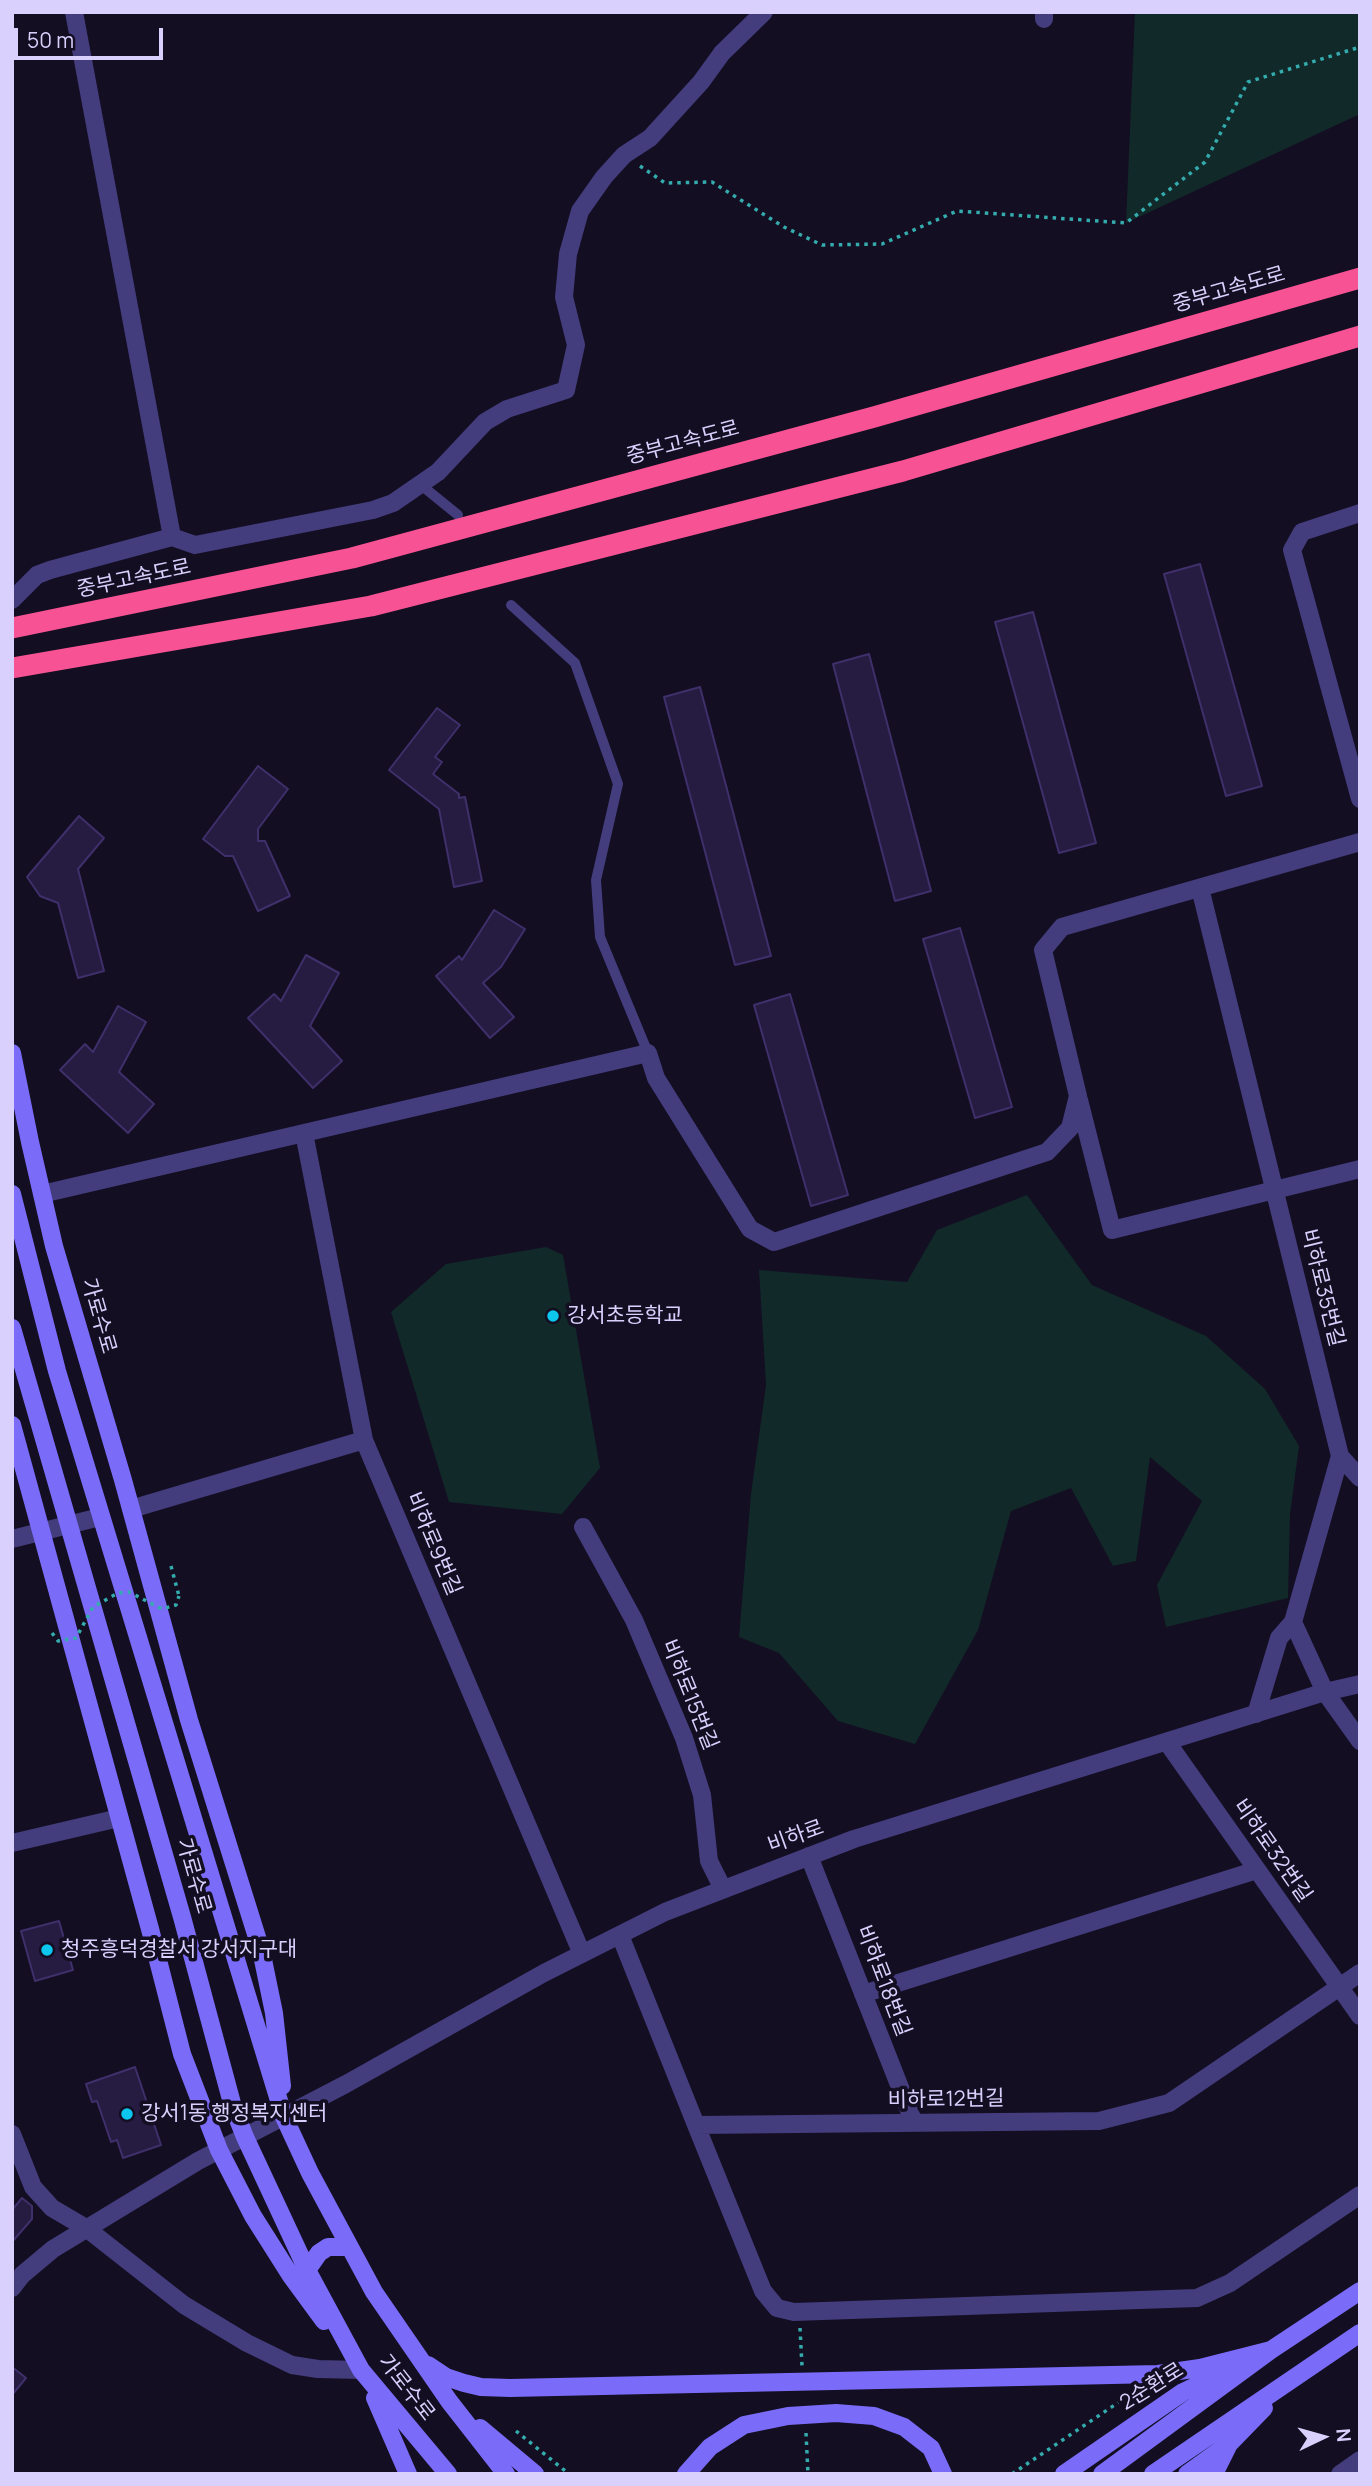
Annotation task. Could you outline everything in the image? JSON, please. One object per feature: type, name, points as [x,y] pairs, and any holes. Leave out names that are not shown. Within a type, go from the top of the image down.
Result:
[{"type":"highway","name":"중부고속도로","points":[[12,628],[352,558],[874,417],[1360,278]]},
{"type":"highway","points":[[12,668],[384,602],[903,471],[1360,336]]},
{"type":"main road","name":"가로수로","points":[[12,1053],[54,1246],[189,1720],[261,1950],[274,2013],[284,2117]]},
{"type":"main road","name":"가로수로","points":[[12,1194],[57,1371],[100,1517],[284,2117],[374,2292],[449,2401],[506,2474]]},
{"type":"main road","name":"가로수로","points":[[12,1328],[182,1917],[233,2107],[307,2270],[361,2370],[448,2474]]},
{"type":"main road","points":[[12,1425],[182,2054],[219,2150],[253,2216],[285,2266],[432,2474]]},
{"type":"main road","points":[[307,2270],[319,2252],[328,2247],[349,2247]]},
{"type":"main road","name":"2순환로","points":[[1102,2474],[1271,2350],[1360,2291]]},
{"type":"main road","points":[[1153,2474],[1360,2333]]},
{"type":"main road","points":[[416,2354],[434,2370],[452,2379],[481,2387],[510,2388],[1162,2373],[1225,2363],[1271,2350]]},
{"type":"main road","name":"2순환로","points":[[1064,2474],[1183,2392],[1271,2350]]},
{"type":"main road","points":[[361,2370],[408,2474]]},
{"type":"main road","points":[[1187,2474],[1230,2443],[1288,2382]]},
{"type":"main road","points":[[449,2401],[535,2474]]},
{"type":"main road","points":[[687,2474],[710,2446],[744,2425],[780,2417],[836,2413],[874,2416],[904,2427],[931,2448],[943,2474]]},
{"type":"main road","points":[[1214,2474],[1230,2443]]},
{"type":"street","points":[[74,12],[172,537]]},
{"type":"street","points":[[12,600],[37,575],[172,537],[195,545],[373,510],[393,503],[438,472],[485,422],[507,409],[566,390],[576,345],[564,297],[568,254],[580,211],[604,177],[624,155],[650,138],[701,82],[722,53],[764,12]]},
{"type":"street","points":[[1360,513],[1302,532],[1292,550],[1360,799]]},
{"type":"street","points":[[1360,842],[1062,927],[1043,950],[1112,1230],[1360,1169]]},
{"type":"street","name":"비하로35번길","points":[[1200,888],[1340,1456],[1293,1622],[1279,1638],[1256,1714]]},
{"type":"street","points":[[42,1194],[648,1053],[656,1078],[750,1229],[775,1242],[1046,1152],[1070,1128],[1078,1096]]},
{"type":"street","name":"비하로9번길","points":[[303,1133],[364,1440],[582,1954]]},
{"type":"street","points":[[131,1509],[364,1440]]},
{"type":"street","points":[[1340,1456],[1360,1478]]},
{"type":"street","points":[[15,1542],[41,1531],[100,1517]]},
{"type":"street","name":"비하로15번길","points":[[583,1527],[634,1620],[684,1738],[702,1795],[709,1861],[723,1889]]},
{"type":"street","points":[[1293,1622],[1325,1692],[1360,1741]]},
{"type":"street","name":"비하로","points":[[12,2288],[22,2275],[53,2249],[219,2150],[582,1954],[666,1912],[867,1835],[1325,1692],[1360,1684]]},
{"type":"street","name":"비하로32번길","points":[[1167,1742],[1360,2016]]},
{"type":"street","points":[[12,1843],[120,1818]]},
{"type":"street","name":"비하로18번길","points":[[809,1856],[914,2123]]},
{"type":"street","points":[[863,1994],[1257,1870]]},
{"type":"street","points":[[620,1935],[763,2291],[778,2308],[794,2312],[1197,2298],[1230,2283],[1360,2196]]},
{"type":"street","name":"비하로12번길","points":[[696,2125],[1098,2121],[1169,2103],[1360,1973]]},
{"type":"street","points":[[12,2134],[33,2187],[52,2208],[86,2228],[184,2305],[247,2343],[292,2365],[318,2369],[361,2370]]},
{"type":"street","points":[[1339,2474],[1360,2460]]},
{"type":"lane","points":[[421,485],[458,515]]},
{"type":"lane","points":[[511,605],[575,663],[618,784],[596,880],[600,937],[648,1053]]},
{"type":"path","points":[[624,155],[665,183],[712,182],[784,228],[822,245],[883,244],[957,211],[1126,223],[1205,162],[1248,82],[1360,47]]},
{"type":"path","points":[[52,1633],[58,1641],[76,1638],[93,1607],[118,1593],[130,1592],[162,1609],[176,1605],[179,1596],[171,1566]]},
{"type":"path","points":[[1012,2474],[1162,2373]]},
{"type":"path","points":[[510,2426],[569,2474]]},
{"type":"green space","points":[[1135,12],[1360,12],[1360,114],[1126,223]]},
{"type":"green space","points":[[1027,1195],[1092,1285],[1206,1336],[1265,1389],[1299,1446],[1290,1514],[1288,1598],[1166,1627],[1157,1585],[1202,1501],[1150,1457],[1136,1561],[1113,1566],[1071,1488],[1011,1511],[978,1630],[915,1744],[838,1721],[779,1653],[739,1637],[751,1494],[766,1385],[759,1270],[907,1282],[937,1230]]},
{"type":"green space","points":[[546,1247],[563,1255],[600,1468],[562,1514],[449,1502],[391,1312],[446,1264]]},
{"type":"building","points":[[1200,564],[1262,786],[1226,796],[1164,574]]},
{"type":"building","points":[[1033,612],[1096,843],[1059,853],[995,622]]},
{"type":"building","points":[[869,654],[931,891],[895,901],[833,664]]},
{"type":"building","points":[[700,687],[771,956],[735,965],[664,697]]},
{"type":"building","points":[[437,708],[460,725],[435,757],[442,762],[433,774],[459,794],[459,798],[465,797],[482,881],[454,887],[439,809],[389,770]]},
{"type":"building","points":[[258,766],[288,789],[258,829],[258,841],[265,841],[290,896],[258,911],[233,856],[225,856],[203,839]]},
{"type":"building","points":[[79,816],[104,838],[78,869],[104,971],[78,978],[58,903],[40,896],[27,877]]},
{"type":"building","points":[[494,910],[525,929],[501,967],[483,983],[514,1017],[490,1038],[436,976],[459,956],[462,960]]},
{"type":"building","points":[[960,928],[1012,1107],[975,1118],[923,939]]},
{"type":"building","points":[[306,955],[339,973],[310,1026],[342,1061],[313,1088],[248,1018],[274,994],[281,1001]]},
{"type":"building","points":[[790,994],[848,1195],[811,1206],[754,1005]]},
{"type":"building","points":[[118,1006],[146,1022],[119,1072],[154,1104],[128,1133],[60,1070],[85,1044],[93,1052]]},
{"type":"building","name":"청주흥덕경찰서 강서지구대","points":[[59,1921],[73,1970],[35,1981],[21,1931]]},
{"type":"building","name":"강서1동 행정복지센터","points":[[135,2067],[161,2145],[123,2158],[117,2140],[111,2142],[97,2101],[92,2102],[86,2084]]},
{"type":"building","points":[[22,2198],[32,2206],[32,2219],[12,2242],[12,2210]]},
{"type":"building","points":[[12,2367],[26,2378],[12,2395]]},
{"type":"place","name":"강서초등학교","points":[[553,1316]]},
{"type":"place","name":"청주흥덕경찰서 강서지구대","points":[[47,1950]]},
{"type":"place","name":"강서1동 행정복지센터","points":[[127,2114]]}]
